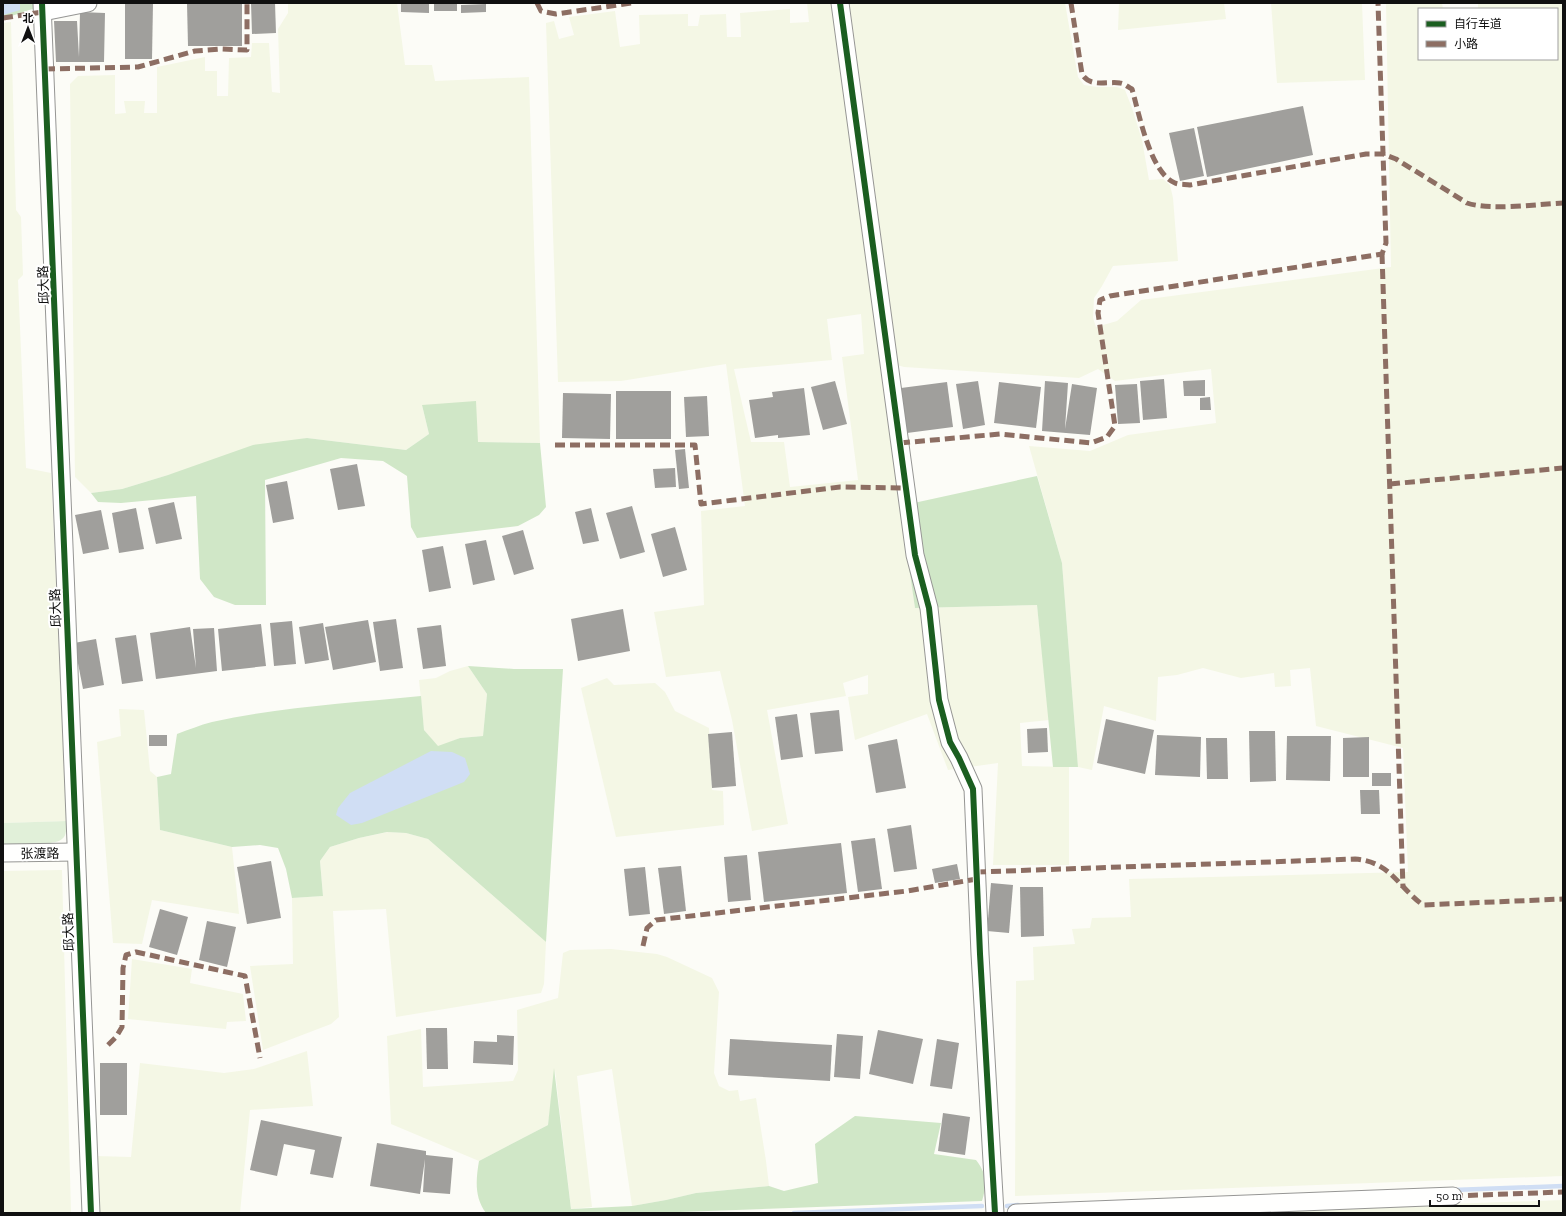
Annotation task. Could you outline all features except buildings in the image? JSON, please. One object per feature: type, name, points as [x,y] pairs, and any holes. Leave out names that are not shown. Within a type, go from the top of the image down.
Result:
[{"type":"street","points":[[42,8],[88,3]]},
{"type":"street","points":[[840,3],[915,555],[929,608],[939,700],[950,742],[960,758],[973,789],[980,954],[995,1213]]},
{"type":"street","name":"邱大路","points":[[42,8],[91,1213]]},
{"type":"street","name":"张渡路","points":[[3,853],[76,852]]},
{"type":"street","points":[[1016,1213],[1453,1196]]},
{"type":"green space","points":[[3,3],[64,3],[29,10],[3,19]]},
{"type":"green space","points":[[288,3],[397,3],[405,65],[432,65],[435,81],[529,77],[540,443],[478,442],[422,405],[429,434],[406,450],[307,438],[168,475],[122,489],[91,493],[75,477],[70,84],[78,76],[115,75],[115,114],[126,113],[124,101],[145,101],[144,113],[157,113],[157,67],[205,57],[205,71],[217,71],[217,96],[228,96],[229,58],[251,57],[252,43],[269,43],[272,92],[280,93],[278,29],[288,13]]},
{"type":"green space","points":[[807,3],[1065,3],[1078,77],[1084,85],[1097,87],[1117,87],[1125,90],[1142,140],[1149,180],[1163,179],[1170,185],[1173,198],[1178,261],[1113,266],[1094,298],[1093,318],[1096,327],[1117,321],[1141,300],[1391,267],[1386,3],[1442,3],[1443,8],[1418,8],[1418,60],[1558,60],[1558,8],[1478,8],[1478,3],[1563,3],[1563,1176],[1015,1196],[1016,981],[1034,980],[1033,947],[1075,944],[1072,929],[1090,928],[1092,918],[1131,917],[1129,879],[1408,872],[1403,748],[1316,726],[1310,668],[1290,670],[1291,686],[1275,687],[1274,673],[1241,678],[1203,668],[1177,675],[1158,677],[1156,721],[1104,706],[1092,770],[1078,767],[1062,563],[1029,446],[1090,451],[1128,435],[1216,423],[1211,369],[1115,381],[1098,369],[1079,378],[904,367],[880,360],[915,608],[1037,605],[1049,720],[1020,723],[1022,766],[1069,767],[1069,865],[993,865],[998,763],[948,770],[927,714],[855,740],[848,697],[868,694],[868,675],[843,683],[846,696],[767,710],[788,824],[752,831],[732,720],[720,671],[666,677],[654,612],[704,605],[701,511],[745,506],[726,364],[621,381],[558,382],[546,23],[554,21],[559,39],[574,35],[569,17],[615,11],[620,47],[640,44],[639,15],[688,14],[688,26],[698,26],[700,15],[726,14],[727,37],[741,37],[740,13],[790,9],[790,23],[809,22]],"holes":[[[861,314],[864,354],[842,357],[858,480],[790,487],[784,442],[751,442],[734,369],[832,360],[827,319]]]},
{"type":"green space","points":[[1119,3],[1224,3],[1226,19],[1118,30]]},
{"type":"green space","points":[[1271,3],[1362,3],[1365,80],[1277,83]]},
{"type":"green space","points":[[11,22],[16,210],[21,217],[23,275],[18,280],[26,468],[51,473],[67,821],[3,823],[3,23]]},
{"type":"green space","points":[[476,401],[478,442],[540,443],[546,507],[539,515],[518,526],[417,538],[411,527],[407,476],[383,461],[341,458],[265,480],[266,605],[235,605],[214,597],[200,579],[196,496],[121,503],[98,502],[91,493],[122,489],[168,475],[253,445],[307,438],[406,450],[429,434],[422,405]]},
{"type":"green space","points":[[1037,476],[1062,563],[1078,767],[1053,767],[1037,605],[915,608],[900,506]]},
{"type":"green space","points":[[468,666],[487,694],[483,736],[460,738],[438,747],[424,730],[419,680],[436,678],[450,671]]},
{"type":"green space","points":[[468,666],[514,669],[563,669],[546,942],[428,839],[406,833],[387,832],[359,838],[330,847],[320,861],[323,896],[292,898],[286,869],[278,848],[260,845],[232,847],[160,830],[157,777],[171,774],[177,734],[212,722],[238,717],[316,706],[421,696],[424,730],[438,746],[460,738],[483,736],[487,694]]},
{"type":"green space","points":[[607,678],[614,685],[655,683],[665,692],[675,711],[709,728],[712,790],[723,791],[724,825],[616,837],[581,688]]},
{"type":"green space","points":[[119,709],[144,710],[150,771],[157,777],[160,830],[232,847],[239,914],[152,900],[142,944],[113,943],[97,742],[121,736]]},
{"type":"green space","points":[[67,821],[65,836],[58,841],[52,843],[34,844],[3,844],[3,823]]},
{"type":"green space","points":[[388,832],[406,833],[428,839],[546,942],[544,984],[541,993],[396,1017],[386,909],[333,911],[339,1017],[331,1024],[263,1050],[250,966],[293,964],[292,898],[323,896],[320,861],[330,847],[359,838]]},
{"type":"green space","points":[[62,870],[71,1213],[3,1213],[3,871]]},
{"type":"green space","points":[[611,949],[657,954],[667,957],[712,978],[719,992],[714,1073],[719,1086],[729,1091],[738,1090],[740,1101],[756,1098],[769,1186],[696,1193],[632,1206],[612,1069],[577,1076],[592,1207],[571,1209],[555,1070],[548,1125],[479,1161],[391,1124],[387,1036],[421,1029],[423,1087],[513,1081],[518,1070],[517,1010],[558,998],[563,953],[570,950]]},
{"type":"green space","points":[[132,959],[192,969],[190,983],[243,994],[246,1021],[227,1022],[226,1029],[128,1019]]},
{"type":"green space","points":[[307,1051],[313,1106],[250,1110],[240,1213],[100,1213],[96,1156],[131,1157],[140,1063],[224,1073],[254,1069]]},
{"type":"green space","points":[[554,1068],[571,1209],[632,1206],[696,1193],[769,1186],[784,1191],[818,1183],[815,1144],[855,1116],[941,1123],[934,1154],[976,1160],[980,1165],[985,1179],[985,1189],[982,1201],[652,1213],[486,1213],[479,1201],[477,1188],[479,1161],[548,1125]]},
{"type":"green space","points":[[1563,1200],[1563,1213],[1195,1213]]},
{"type":"water","points":[[3,3],[20,3],[20,10],[3,15]]},
{"type":"water","points":[[431,751],[452,752],[465,758],[470,774],[464,782],[362,823],[351,825],[336,815],[338,808],[350,793]]},
{"type":"waterway","points":[[1453,1190],[1563,1186]]},
{"type":"waterway","points":[[1007,1206],[1018,1205]]},
{"type":"waterway","points":[[794,1213],[982,1206]]},
{"type":"marked path","points":[[45,69],[138,67],[195,51],[221,49],[247,50],[247,3]]},
{"type":"marked path","points":[[537,3],[541,11],[556,14],[632,3]]},
{"type":"marked path","points":[[1071,3],[1082,74],[1089,81],[1099,83],[1122,83],[1132,89],[1142,127],[1152,155],[1166,177],[1175,183],[1190,185],[1366,154],[1383,154],[1396,159],[1467,203],[1488,207],[1563,203]]},
{"type":"marked path","points":[[900,443],[1000,434],[1091,443],[1107,437],[1115,426],[1098,313],[1100,300],[1110,296],[1382,254],[1386,243],[1378,3]]},
{"type":"marked path","points":[[3,18],[43,12]]},
{"type":"marked path","points":[[1382,254],[1403,888]]},
{"type":"marked path","points":[[555,445],[695,445],[701,504],[840,487],[906,488]]},
{"type":"marked path","points":[[1390,484],[1563,468]]},
{"type":"marked path","points":[[976,872],[1355,859],[1367,861],[1385,870],[1423,905],[1563,899]]},
{"type":"marked path","points":[[643,946],[647,928],[656,920],[907,891],[977,879]]},
{"type":"marked path","points":[[108,1045],[116,1037],[122,1027],[123,968],[126,955],[136,952],[245,976],[260,1058]]},
{"type":"marked path","points":[[1453,1196],[1563,1192]]},
{"type":"cycle path","points":[[42,3],[91,1213]]},
{"type":"cycle path","points":[[840,3],[915,555],[929,608],[939,700],[950,742],[973,789],[980,954],[995,1213]]}]
